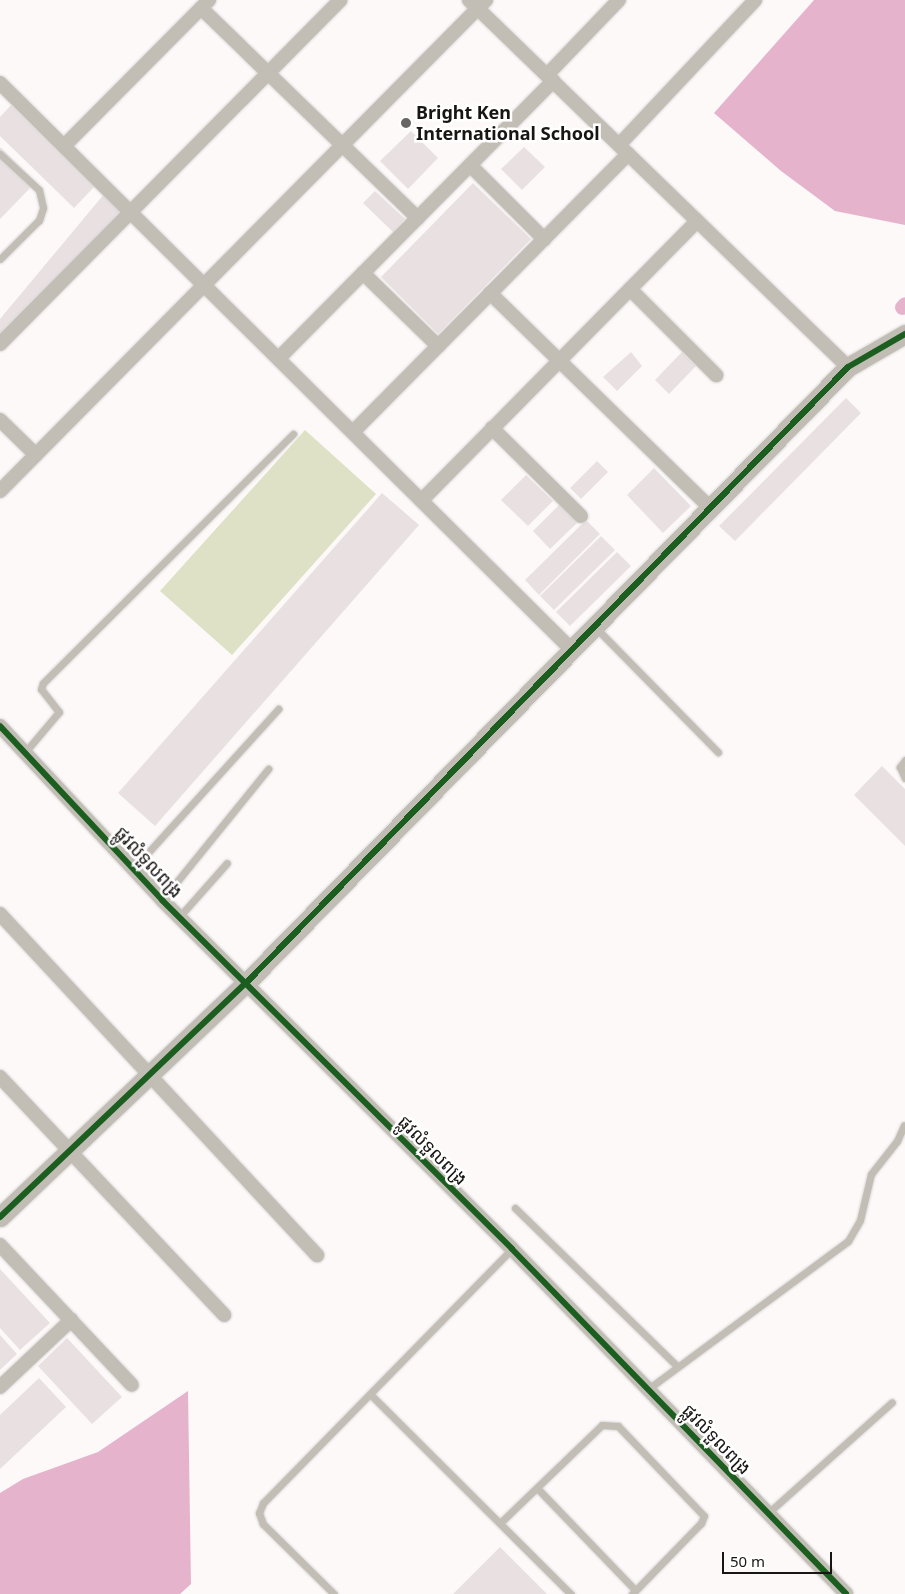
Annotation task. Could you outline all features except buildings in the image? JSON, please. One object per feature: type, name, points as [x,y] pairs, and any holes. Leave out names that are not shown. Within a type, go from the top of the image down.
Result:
[{"type":"street","points":[[0,344],[269,74],[340,0]]},
{"type":"street","points":[[278,358],[470,165],[619,0]]},
{"type":"street","points":[[353,432],[544,239],[755,0]]},
{"type":"street","points":[[0,491],[343,145],[478,3],[550,78],[848,367]]},
{"type":"street","points":[[64,146],[205,4],[269,74],[418,218]]},
{"type":"street","points":[[0,83],[572,650]]},
{"type":"street","points":[[470,165],[544,239]]},
{"type":"street","points":[[422,500],[697,221]]},
{"type":"street","points":[[363,273],[438,346]]},
{"type":"street","points":[[630,289],[716,375]]},
{"type":"street","points":[[490,293],[710,508]]},
{"type":"street","points":[[0,1217],[246,983],[848,367],[905,334]]},
{"type":"street","points":[[0,420],[36,455]]},
{"type":"street","points":[[492,428],[582,516]]},
{"type":"street","name":"ផ្លូវលំទួលពង្រ","points":[[0,726],[26,751],[162,900],[512,1250],[846,1594]]},
{"type":"street","points":[[0,914],[148,1076],[317,1255]]},
{"type":"street","points":[[0,1077],[224,1315]]},
{"type":"street","points":[[0,1245],[132,1385]]},
{"type":"street","points":[[0,1387],[71,1320]]},
{"type":"lane","points":[[0,154],[39,190],[44,208],[39,220],[0,259]]},
{"type":"lane","points":[[26,751],[59,712],[41,689],[43,683],[293,434]]},
{"type":"lane","points":[[594,627],[718,752]]},
{"type":"lane","points":[[134,868],[278,709]]},
{"type":"lane","points":[[905,760],[900,767],[905,778]]},
{"type":"lane","points":[[162,900],[268,769]]},
{"type":"lane","points":[[179,917],[227,863]]},
{"type":"lane","points":[[648,1390],[677,1366],[848,1241],[860,1220],[871,1174],[897,1141],[904,1125]]},
{"type":"lane","points":[[515,1208],[677,1366]]},
{"type":"lane","points":[[334,1594],[263,1524],[259,1513],[263,1503],[512,1250]]},
{"type":"lane","points":[[370,1394],[571,1594]]},
{"type":"lane","points":[[768,1513],[892,1402]]},
{"type":"lane","points":[[500,1523],[536,1488],[602,1425],[611,1423],[700,1509],[704,1516],[702,1523],[633,1592],[536,1488]]},
{"type":"green space","points":[[305,430],[376,494],[232,655],[160,591]]},
{"type":"shaded area","points":[[814,0],[905,0],[905,225],[835,211],[781,171],[714,113]]},
{"type":"shaded area","points":[[188,1391],[191,1584],[180,1594],[0,1594],[0,1493],[23,1479],[98,1452]]},
{"type":"waterway","points":[[902,307],[905,304]]},
{"type":"cycle path","points":[[0,1217],[246,983],[848,367],[905,334]]},
{"type":"cycle path","points":[[0,726],[162,900],[512,1249],[846,1594]]},
{"type":"place","name":"Bright Ken International School","points":[[406,123]]}]
